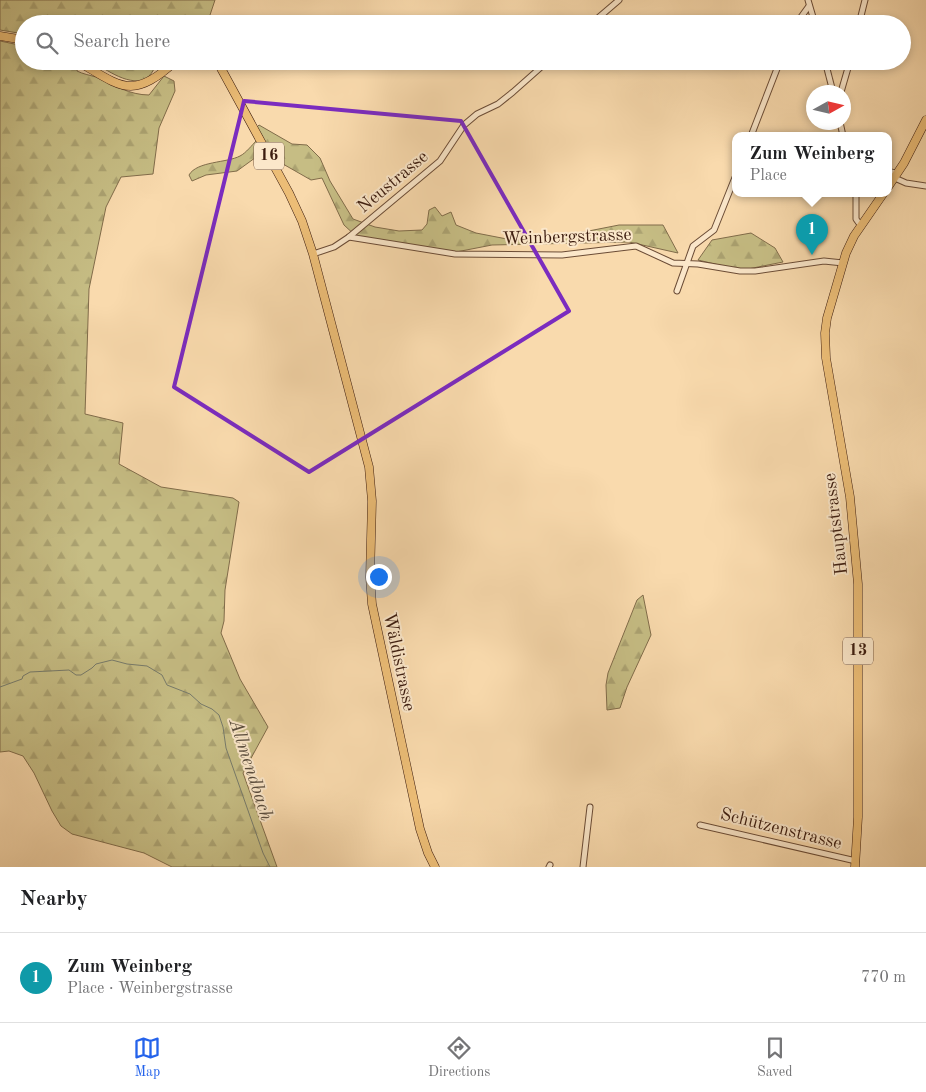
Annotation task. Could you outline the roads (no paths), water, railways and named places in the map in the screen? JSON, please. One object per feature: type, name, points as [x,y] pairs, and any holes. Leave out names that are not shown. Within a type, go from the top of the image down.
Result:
[{"type":"main road","points":[[0,36],[15,38]]},
{"type":"main road","points":[[92,70],[113,82],[135,87],[151,81],[165,70]]},
{"type":"main road","name":"16","points":[[222,70],[289,193],[302,221],[313,254]]},
{"type":"main road","points":[[892,182],[926,120]]},
{"type":"main road","name":"Hauptstrasse","points":[[855,864],[858,817],[858,584],[849,491],[825,347],[827,318],[849,244],[881,197]]},
{"type":"main road","name":"Wäldistrasse","points":[[313,254],[369,467],[372,501],[370,577],[374,620],[420,829],[435,867]]},
{"type":"street","points":[[602,15],[619,0]]},
{"type":"street","points":[[808,0],[812,15]]},
{"type":"street","points":[[861,15],[864,0]]},
{"type":"street","points":[[802,15],[809,6]]},
{"type":"street","name":"Neustrasse","points":[[313,254],[334,247],[351,236],[440,161],[464,125],[477,114],[498,104],[538,70]]},
{"type":"street","points":[[753,132],[777,70]]},
{"type":"street","points":[[827,70],[831,85]]},
{"type":"street","points":[[843,85],[847,70]]},
{"type":"street","points":[[892,171],[897,179],[902,182],[926,186]]},
{"type":"street","points":[[677,291],[693,246],[714,230],[732,185]]},
{"type":"street","points":[[854,197],[856,219],[861,226]]},
{"type":"street","name":"Weinbergstrasse","points":[[351,236],[455,254],[562,254],[636,246],[669,262],[746,271],[817,261],[843,264]]},
{"type":"street","points":[[583,867],[590,807]]},
{"type":"street","name":"Schützenstrasse","points":[[700,824],[855,864]]},
{"type":"waterway","name":"Allmendbach","points":[[0,687],[22,679],[23,676],[30,672],[69,670],[76,675],[81,675],[96,664],[112,660],[147,666],[162,675],[167,685],[190,694],[201,704],[219,715],[226,748],[263,853],[270,867]]},
{"type":"place","name":"Zum Weinberg","points":[[812,255]]}]
